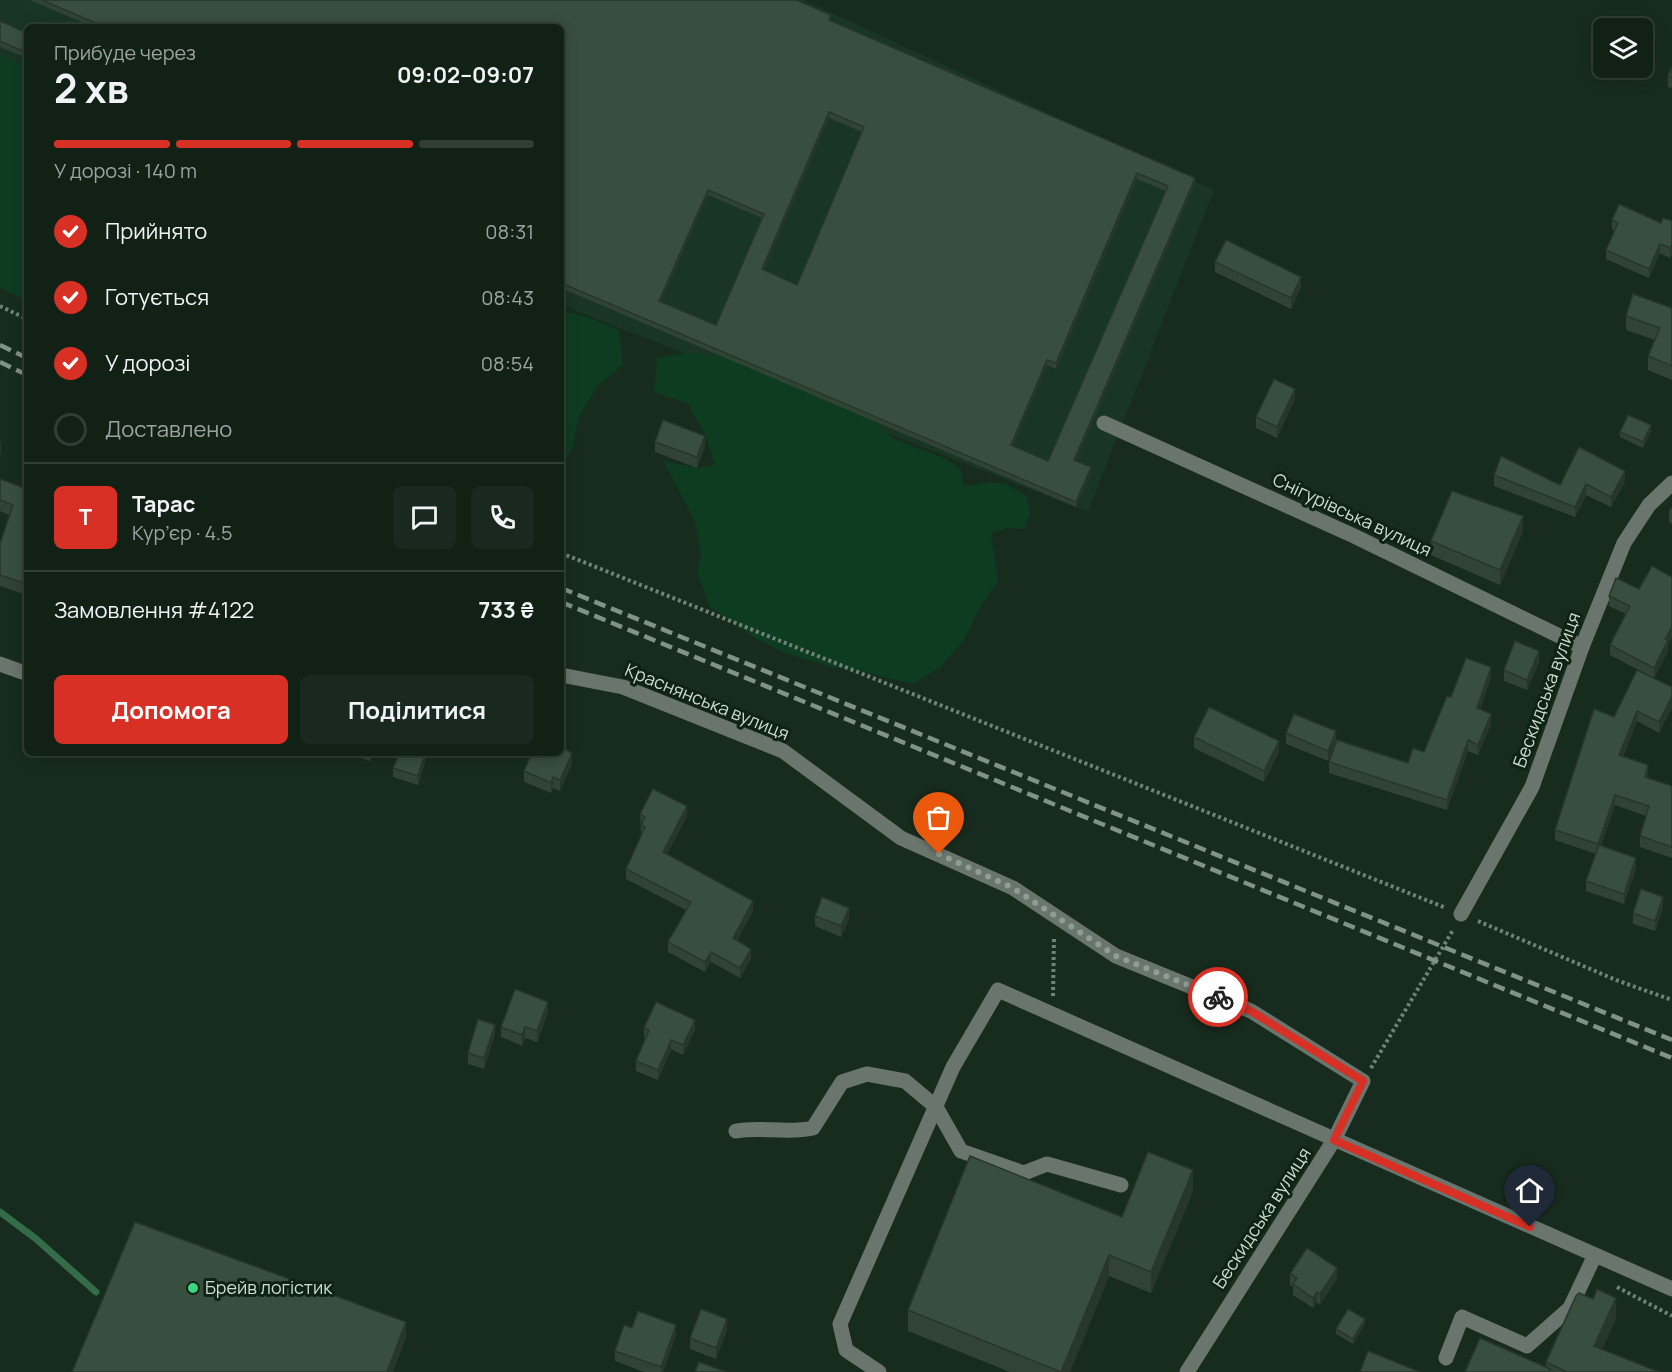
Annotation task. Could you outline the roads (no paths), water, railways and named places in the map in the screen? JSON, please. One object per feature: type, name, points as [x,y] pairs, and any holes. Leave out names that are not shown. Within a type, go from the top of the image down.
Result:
[{"type":"street","name":"Снігурівська вулиця","points":[[1104,423],[1354,536],[1582,647]]},
{"type":"street","name":"Бескидська вулиця","points":[[1461,914],[1532,787],[1582,647],[1624,543],[1649,505],[1672,483]]},
{"type":"street","points":[[0,664],[24,671]]},
{"type":"street","name":"Краснянська вулиця","points":[[564,676],[623,687],[783,751],[902,838],[1013,888],[1116,956],[1251,1011],[1363,1081]]},
{"type":"street","points":[[879,1372],[846,1350],[840,1324],[953,1067],[998,990],[1672,1289]]},
{"type":"street","points":[[736,1131],[752,1128],[793,1132],[813,1128],[842,1082],[867,1074],[905,1081],[936,1107],[961,1151],[1024,1173],[1047,1164],[1121,1185]]},
{"type":"street","name":"Бескидська вулиця","points":[[1187,1372],[1334,1140],[1363,1081]]},
{"type":"street","points":[[1446,1358],[1462,1317],[1527,1346],[1570,1308],[1595,1255]]},
{"type":"waterway","points":[[0,1212],[35,1238],[96,1292]]},
{"type":"railway","points":[[0,345],[24,357]]},
{"type":"railway","points":[[0,362],[24,374]]},
{"type":"railway","points":[[564,589],[1672,1040]]},
{"type":"railway","points":[[564,603],[1672,1058]]},
{"type":"place","name":"Брейв логістик","points":[[193,1288]]}]
